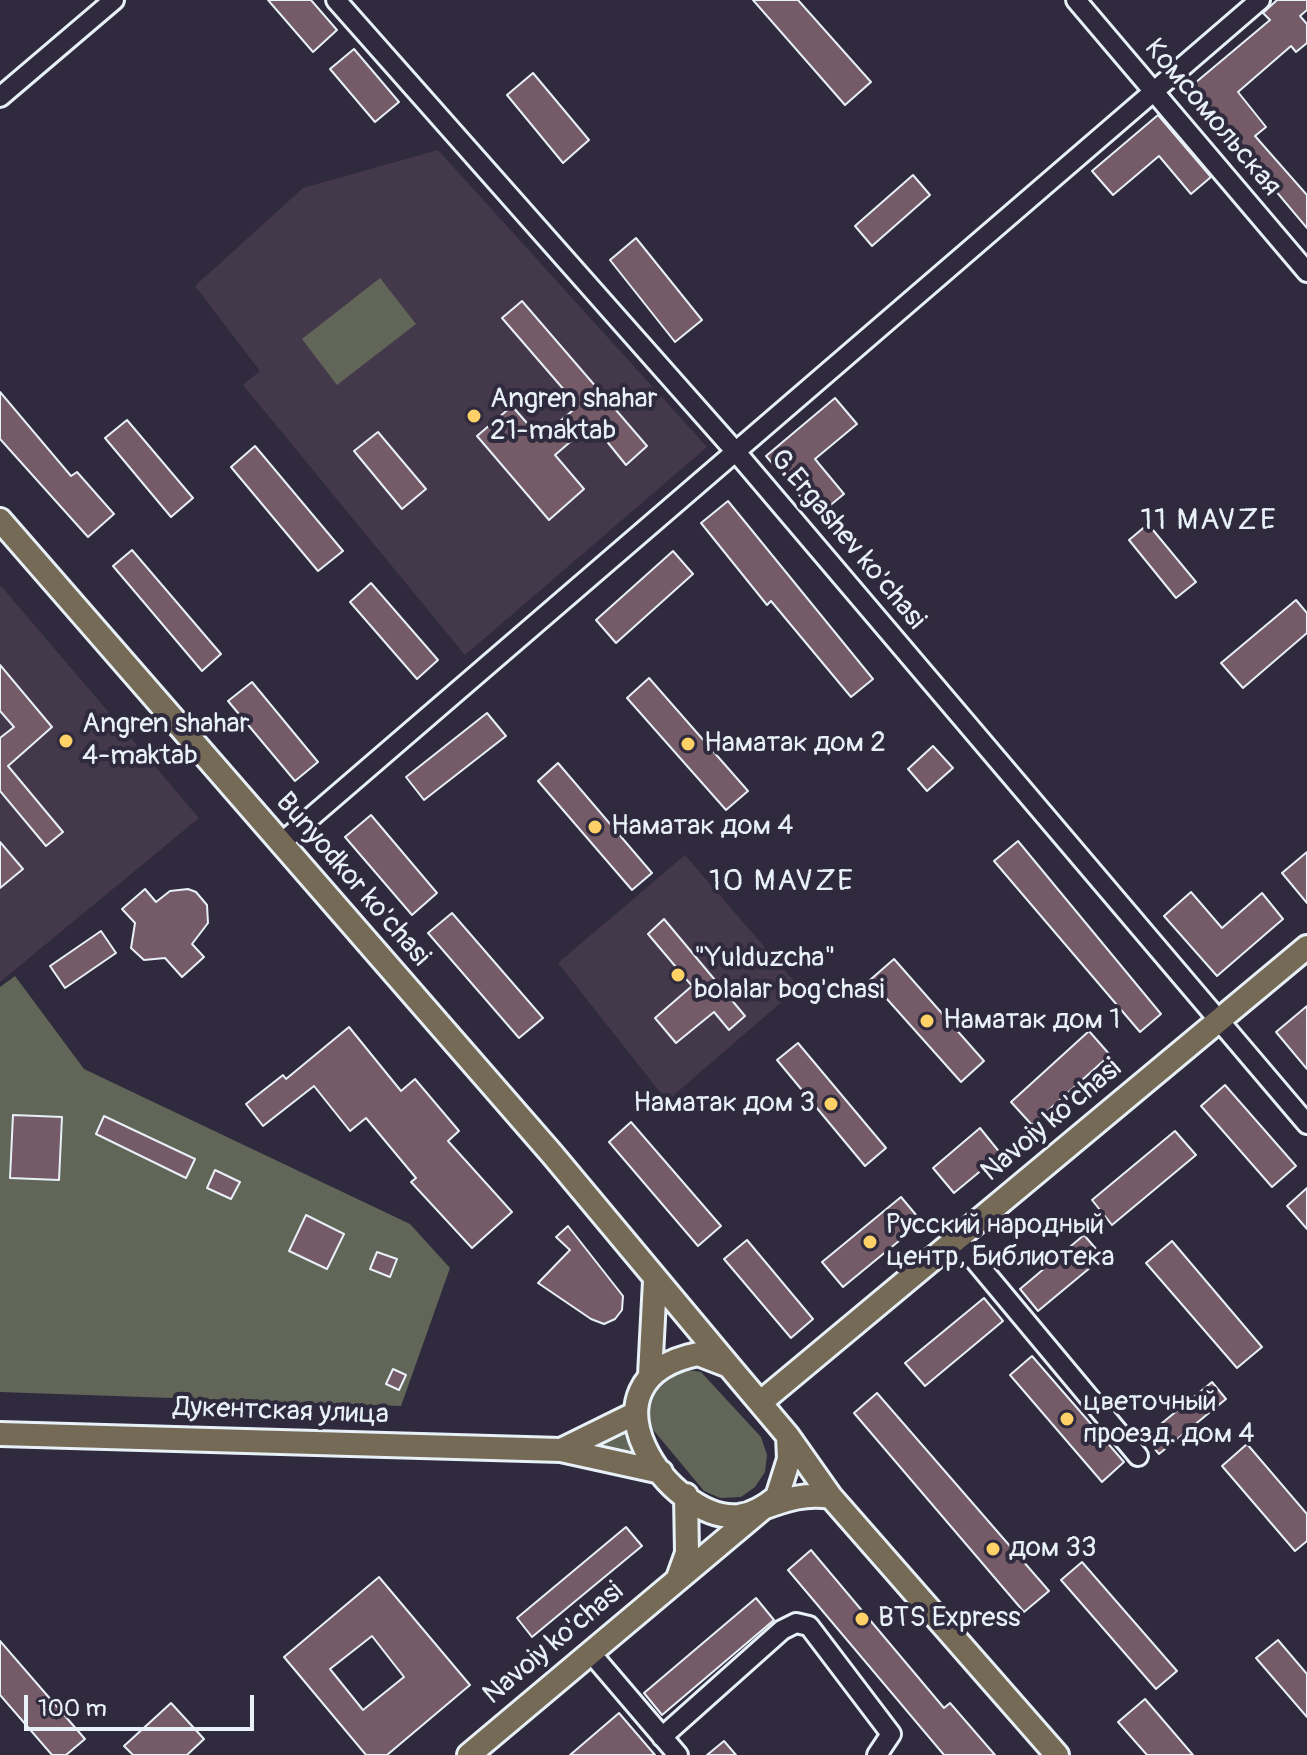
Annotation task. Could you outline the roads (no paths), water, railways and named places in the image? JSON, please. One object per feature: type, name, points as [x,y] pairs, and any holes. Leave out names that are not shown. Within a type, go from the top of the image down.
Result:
[{"type":"main road","name":"Bunyodkor ko'chasi","points":[[0,520],[552,1154],[729,1366]]},
{"type":"main road","name":"Navoiy ko'chasi","points":[[761,1402],[1307,947]]},
{"type":"main road","points":[[655,1281],[650,1375],[634,1414],[640,1440],[661,1472],[701,1508],[720,1515],[737,1517],[791,1497],[813,1494],[831,1497]]},
{"type":"main road","points":[[650,1375],[676,1358],[698,1354],[729,1366],[788,1436],[831,1497],[1057,1755]]},
{"type":"main road","points":[[561,1450],[634,1414]]},
{"type":"main road","name":"Дукентская улица","points":[[0,1434],[561,1450],[661,1472]]},
{"type":"main road","points":[[763,1508],[777,1497],[784,1483],[789,1459],[788,1436]]},
{"type":"main road","points":[[678,1579],[687,1553],[686,1495]]},
{"type":"main road","name":"Navoiy ko'chasi","points":[[469,1755],[763,1508]]},
{"type":"street","points":[[0,97],[114,0]]},
{"type":"street","name":"G.Ergashev ko'chasi","points":[[336,0],[736,452],[1307,1124]]},
{"type":"street","name":"Комсомольская","points":[[1076,0],[1307,272]]},
{"type":"street","points":[[280,844],[1260,0]]},
{"type":"street","points":[[957,1239],[1138,1456]]},
{"type":"street","points":[[662,1737],[782,1630],[796,1623],[809,1626],[891,1734],[877,1755]]},
{"type":"street","points":[[590,1652],[678,1755]]},
{"type":"place","name":"Angren shahar 21-maktab","points":[[474,416]]},
{"type":"place","name":"Angren shahar 4-maktab","points":[[66,741]]},
{"type":"place","name":"Наматак дом 2","points":[[688,744]]},
{"type":"place","name":"Наматак дом 4","points":[[595,827]]},
{"type":"place","name":"\"Yulduzcha\" bolalar bog'chasi","points":[[678,975]]},
{"type":"place","name":"Наматак дом 1","points":[[927,1021]]},
{"type":"place","name":"Наматак дом 3","points":[[831,1104]]},
{"type":"place","name":"Русский народный центр, Библиотека","points":[[870,1242]]},
{"type":"place","name":"цветочный проезд. дом 4","points":[[1067,1419]]},
{"type":"place","name":"дом 33","points":[[993,1549]]},
{"type":"place","name":"BTS Express","points":[[862,1619]]},
{"type":"district","name":"11 MAVZE","points":[[1209,521]]},
{"type":"district","name":"10 MAVZE","points":[[782,882]]}]
